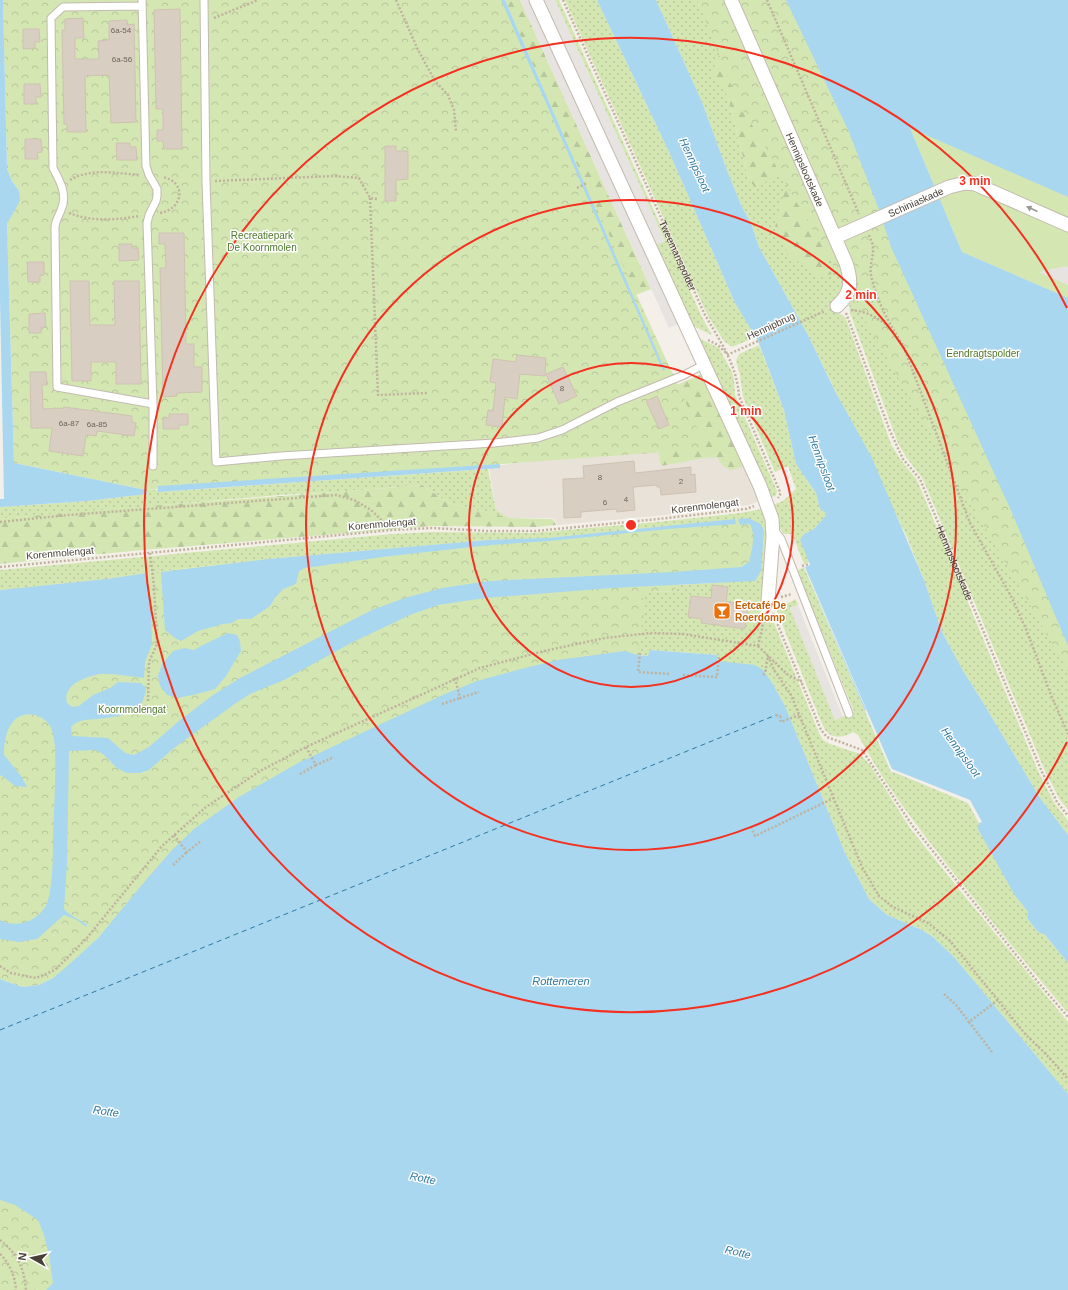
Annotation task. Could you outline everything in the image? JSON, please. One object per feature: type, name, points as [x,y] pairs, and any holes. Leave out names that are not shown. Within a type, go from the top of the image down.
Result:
[{"type":"street","points":[[536,0],[760,486],[772,520],[773,529],[768,602]]},
{"type":"street","name":"Hennipslootskade","points":[[731,0],[836,237],[846,263],[850,275],[850,287],[841,308]]},
{"type":"street","name":"Schiniaskade","points":[[836,237],[949,187],[965,183],[975,184],[1068,225]]},
{"type":"lane","points":[[204,0],[206,181],[216,462],[281,456],[494,443],[538,438],[562,430],[617,402],[684,375],[703,365]]},
{"type":"lane","points":[[153,404],[57,387],[55,223],[62,210],[64,196],[62,184],[53,168],[51,18],[63,7],[142,3],[146,166],[157,189],[156,201],[147,223],[153,404],[153,466]]},
{"type":"lane","points":[[773,529],[781,539],[849,714]]},
{"type":"path","points":[[204,22],[258,0]]},
{"type":"path","points":[[396,0],[418,50],[435,81],[448,95],[454,110],[456,132]]},
{"type":"path","name":"Tweemanspolder","points":[[563,0],[705,315],[728,355],[736,375],[739,396],[780,492],[779,498],[765,503]]},
{"type":"path","points":[[767,0],[858,211]]},
{"type":"path","points":[[62,184],[76,176],[92,172],[149,175],[164,177],[173,181],[179,194],[176,205],[173,208],[167,212],[149,215],[118,219],[96,219],[74,215],[62,210]]},
{"type":"path","points":[[206,181],[334,176],[358,178],[370,198],[378,395],[427,393]]},
{"type":"path","points":[[577,188],[587,183]]},
{"type":"path","points":[[370,198],[378,199]]},
{"type":"path","points":[[871,239],[873,246],[870,266],[874,287],[892,328],[903,345],[970,523],[1012,598],[1026,628],[1051,695],[1068,734]]},
{"type":"path","points":[[841,308],[867,313],[879,318],[892,328]]},
{"type":"path","name":"Hennipbrug","points":[[728,355],[805,319],[841,308]]},
{"type":"path","name":"Hennipslootskade","points":[[841,308],[848,316],[890,431],[903,458],[920,479],[1042,772],[1057,802],[1068,816]]},
{"type":"path","points":[[0,522],[68,515],[336,496],[354,500],[371,510],[392,530]]},
{"type":"path","name":"Korenmolengat","points":[[0,567],[392,530],[432,528],[488,531],[549,530],[746,509],[765,503]]},
{"type":"path","points":[[148,701],[150,662],[157,644],[154,586],[150,553]]},
{"type":"path","points":[[802,568],[801,567],[809,564]]},
{"type":"path","points":[[758,646],[768,602]]},
{"type":"path","points":[[768,602],[821,730],[827,737],[862,750],[912,825],[1032,975],[1068,1017]]},
{"type":"path","points":[[0,966],[11,973],[36,978],[55,970],[86,939],[162,846],[206,807],[260,771],[306,746],[480,668],[544,650],[605,638],[650,633],[683,634],[758,646],[788,674],[802,682]]},
{"type":"path","points":[[640,653],[638,672],[670,674]]},
{"type":"path","points":[[683,675],[717,678],[719,655]]},
{"type":"path","points":[[763,675],[765,673],[768,656]]},
{"type":"path","points":[[768,656],[774,670],[791,694],[862,867],[878,896],[893,907],[928,923],[950,941],[1026,1035],[1045,1053],[1068,1079]]},
{"type":"path","points":[[455,678],[460,698]]},
{"type":"path","points":[[442,704],[479,692]]},
{"type":"path","points":[[776,715],[780,716],[782,722],[799,716]]},
{"type":"path","points":[[306,746],[316,765]]},
{"type":"path","points":[[300,774],[334,757]]},
{"type":"path","points":[[750,827],[755,836],[834,798]]},
{"type":"path","points":[[174,835],[188,852]]},
{"type":"path","points":[[174,865],[201,841]]},
{"type":"path","points":[[944,994],[957,1006],[992,1052]]},
{"type":"path","points":[[969,1022],[998,1000]]},
{"type":"path","points":[[0,1240],[16,1256],[22,1268],[26,1290]]},
{"type":"path","points":[[0,1254],[12,1270],[16,1290]]},
{"type":"shaded area","points":[[520,0],[530,0],[678,324],[669,328]]},
{"type":"shaded area","points":[[543,0],[555,0],[665,241],[654,246]]},
{"type":"shaded area","points":[[1066,266],[1068,268],[1068,285],[1039,272]]},
{"type":"shaded area","points":[[600,451],[717,454],[746,466],[759,495],[757,502],[749,505],[666,515],[557,525],[554,518],[510,518],[496,510],[489,467]]},
{"type":"shaded area","points":[[798,605],[843,717],[835,720],[790,608]]},
{"type":"green space","name":"Recreatiepark De Koornmolen","points":[[3,0],[502,0],[707,449],[146,490],[14,463],[7,222],[14,212],[19,191],[12,181],[7,169]]},
{"type":"green space","points":[[505,0],[520,0],[651,289],[633,296]]},
{"type":"green space","points":[[555,0],[559,0],[702,317],[712,335],[689,324],[654,246],[665,241]]},
{"type":"green space","points":[[565,0],[597,0],[670,154],[735,303],[756,337],[732,347],[724,341],[708,316]]},
{"type":"green space","points":[[656,0],[786,0],[849,132],[1068,646],[1068,810],[1060,800],[1045,771],[923,479],[906,457],[898,443],[850,313],[849,303],[836,312],[844,316],[846,319],[891,444],[900,459],[917,480],[1039,773],[1055,804],[1068,821],[1068,835],[1040,798],[962,669],[942,632],[907,537],[808,335],[759,247],[751,223],[742,207],[728,173],[702,102]],"holes":[[[728,97],[757,189],[749,181]]]},
{"type":"green space","name":"Eendragtspolder","points":[[697,0],[786,0],[849,132],[962,252],[1068,298],[1068,671],[736,97]]},
{"type":"green space","points":[[786,0],[1068,0],[1068,298],[962,252],[910,128],[849,132]]},
{"type":"green space","points":[[730,45],[784,168],[757,189],[749,181],[728,97],[713,74],[716,59]]},
{"type":"green space","points":[[785,189],[796,201],[824,245],[832,274],[820,277],[788,255],[775,227]]},
{"type":"green space","points":[[695,336],[719,348],[732,372],[735,395],[777,491],[776,496],[768,498]]},
{"type":"green space","points":[[759,345],[784,410],[796,464],[816,493],[820,509],[827,514],[814,529],[804,534],[809,562],[804,564],[792,534],[783,534],[770,506],[783,501],[796,489],[788,466],[775,472],[743,397],[740,375],[736,361],[739,354]]},
{"type":"green space","points":[[700,375],[708,380],[746,466],[730,470],[723,466],[717,457],[661,466],[658,448],[667,389]]},
{"type":"green space","points":[[488,469],[496,510],[510,518],[449,503],[422,485],[279,495],[0,519],[0,507],[87,501],[146,494],[146,490],[158,490],[158,492]]},
{"type":"green space","points":[[422,485],[449,503],[510,518],[553,519],[556,525],[536,527],[431,526],[132,551],[0,564],[0,519],[106,509]]},
{"type":"green space","points":[[762,509],[768,529],[762,614],[771,615],[819,733],[823,740],[830,744],[860,754],[870,765],[910,828],[1068,1022],[1068,1094],[954,957],[933,937],[922,930],[887,915],[869,899],[845,853],[785,706],[771,681],[717,661],[717,655],[650,650],[649,656],[637,655],[0,979],[90,843],[651,591],[675,592],[675,585],[748,581],[738,519],[548,538],[489,540],[268,559],[129,575],[107,579],[0,590],[0,570],[392,534],[432,532],[533,533],[667,521],[740,513]]},
{"type":"green space","name":"Koornmolengat","points":[[738,519],[740,525],[750,524],[752,528],[753,543],[749,562],[741,567],[675,585],[675,592],[651,591],[642,596],[645,606],[637,655],[625,651],[558,660],[477,681],[298,763],[239,797],[212,816],[172,850],[98,938],[64,970],[53,978],[39,985],[22,987],[0,979],[0,590],[107,579],[129,575],[268,559],[489,540],[548,538]]},
{"type":"green space","points":[[804,567],[891,772],[969,803],[1007,881],[1028,912],[1027,918],[1038,932],[1045,935],[1068,963],[1068,1013],[993,923],[924,835],[878,770],[858,735],[853,732],[837,737],[831,735],[825,730],[776,609],[796,599],[798,605],[790,608],[835,720],[854,712],[797,571]]},
{"type":"green space","points":[[0,1169],[142,1290],[0,1290]]},
{"type":"water","points":[[0,0],[3,0],[7,169],[12,181],[19,191],[20,200],[7,223],[14,463],[146,490],[147,494],[87,501],[0,507],[0,499],[4,499],[0,298]]},
{"type":"water","points":[[501,0],[505,0],[665,370],[663,371]]},
{"type":"water","name":"Hennipsloot","points":[[597,0],[656,0],[702,102],[728,173],[742,207],[751,223],[759,247],[808,335],[835,391],[872,458],[924,580],[942,632],[962,669],[1040,798],[1068,835],[1068,963],[1045,935],[1038,932],[1027,918],[1028,912],[1014,894],[978,829],[979,823],[969,803],[891,772],[803,564],[809,562],[800,540],[804,534],[814,529],[827,514],[820,509],[816,493],[796,464],[784,410],[758,341],[735,303],[670,154]]},
{"type":"water","points":[[786,0],[1068,0],[1068,197],[910,128],[962,252],[1068,298],[1068,646],[1009,506],[891,247],[879,210],[849,132]]},
{"type":"water","points":[[500,464],[500,468],[158,492],[158,486]]},
{"type":"water","points":[[748,518],[761,524],[764,531],[761,571],[755,581],[612,588],[485,598],[438,605],[410,615],[351,643],[284,680],[250,694],[174,748],[149,770],[140,773],[127,773],[117,768],[103,754],[96,750],[69,751],[67,864],[64,909],[87,925],[86,927],[77,920],[64,915],[37,939],[19,942],[0,939],[0,920],[11,924],[29,921],[44,909],[49,896],[52,867],[55,744],[51,728],[42,718],[32,714],[21,716],[12,723],[8,730],[5,739],[4,755],[21,776],[27,787],[15,786],[1,775],[0,776],[0,590],[107,579],[147,573],[151,612],[152,644],[145,662],[144,678],[110,674],[94,675],[76,683],[68,691],[66,697],[67,703],[72,707],[79,706],[93,695],[110,688],[118,682],[141,683],[146,688],[145,695],[141,704],[135,709],[114,717],[80,721],[71,727],[72,736],[108,738],[125,753],[134,755],[149,747],[179,721],[213,695],[240,678],[372,610],[405,598],[442,588],[489,581],[673,572],[741,567],[749,562],[753,533],[750,524],[740,525],[738,519]]},
{"type":"water","points":[[735,519],[736,524],[490,545],[382,557],[305,568],[299,571],[296,584],[283,589],[270,606],[251,619],[238,619],[232,623],[198,631],[181,641],[165,630],[161,572],[268,559],[489,540],[548,538]]},
{"type":"water","points":[[228,633],[237,635],[240,642],[241,651],[226,676],[215,689],[178,698],[167,695],[160,686],[158,676],[162,664],[173,651],[185,648],[194,650]]},
{"type":"water","name":"Rottemeren","points":[[650,650],[717,655],[717,661],[755,665],[763,670],[785,706],[845,853],[869,899],[887,915],[922,930],[933,937],[954,957],[1068,1094],[1068,1290],[46,1290],[53,1283],[49,1255],[44,1235],[38,1220],[15,1205],[0,1200],[0,979],[22,987],[39,985],[53,978],[98,938],[172,850],[194,829],[239,797],[298,763],[445,694],[477,681],[558,660],[625,651],[637,655],[648,656]]},
{"type":"pier","points":[[809,562],[810,565],[805,567],[892,769],[970,800],[982,822],[979,823],[968,803],[891,772],[865,711],[866,710],[804,567],[802,568],[801,565]]},
{"type":"building","points":[[180,9],[182,149],[164,149],[163,141],[157,141],[157,130],[163,130],[163,109],[156,109],[154,10]]},
{"type":"building","points":[[83,18],[84,38],[75,38],[75,59],[99,59],[98,41],[109,40],[109,21],[127,20],[127,25],[134,24],[136,122],[111,123],[109,75],[85,76],[86,132],[67,132],[67,124],[64,124],[62,30],[65,30],[65,19]]},
{"type":"building","points":[[23,29],[39,29],[40,42],[35,42],[35,48],[23,49]]},
{"type":"building","points":[[24,84],[40,84],[41,97],[36,97],[36,104],[24,104]]},
{"type":"building","points":[[25,139],[41,139],[42,152],[37,153],[38,159],[25,159]]},
{"type":"building","points":[[116,143],[130,143],[130,147],[136,147],[137,160],[117,160]]},
{"type":"building","points":[[385,146],[396,146],[396,151],[408,151],[408,179],[396,180],[396,201],[385,201]]},
{"type":"building","points":[[159,233],[184,233],[186,344],[194,344],[194,367],[202,367],[202,392],[177,393],[177,396],[163,397],[160,268],[166,268],[165,244],[159,244]]},
{"type":"building","points":[[119,244],[132,244],[132,248],[138,248],[139,260],[119,261]]},
{"type":"building","points":[[27,262],[44,262],[44,275],[40,275],[40,282],[28,282]]},
{"type":"building","points":[[70,281],[89,281],[90,325],[115,325],[114,281],[139,281],[141,384],[116,384],[116,362],[91,362],[91,381],[72,381]]},
{"type":"building","points":[[45,313],[46,327],[41,327],[41,333],[29,333],[29,314]]},
{"type":"building","points":[[517,355],[546,358],[545,376],[520,374],[517,399],[505,397],[502,427],[486,425],[488,410],[493,411],[496,383],[490,382],[493,359],[516,362]]},
{"type":"building","points":[[563,367],[577,396],[559,404],[546,374]]},
{"type":"building","points":[[30,372],[46,372],[47,385],[42,385],[43,409],[64,407],[132,416],[132,422],[136,423],[134,436],[97,431],[96,436],[86,435],[83,456],[49,451],[52,428],[31,428]]},
{"type":"building","points":[[657,396],[669,425],[659,429],[646,401]]},
{"type":"building","points":[[169,414],[188,414],[188,425],[179,425],[179,429],[163,429],[163,418],[169,418]]},
{"type":"building","points":[[634,461],[635,473],[691,467],[691,475],[695,474],[696,492],[661,495],[660,487],[657,487],[657,485],[633,487],[635,510],[617,512],[616,509],[581,512],[581,517],[564,518],[563,479],[584,478],[583,466]]},
{"type":"building","points":[[712,585],[728,587],[726,602],[738,603],[738,606],[748,607],[745,629],[701,623],[702,619],[688,617],[691,596],[711,598]]},
{"type":"ferry route","points":[[0,1030],[776,715]]},
{"type":"place","name":"Eetcafé De Roerdomp","points":[[722,611]]},
{"type":"water label","name":"Rotte","points":[[106,1111]]},
{"type":"water label","name":"Rotte","points":[[423,1178]]},
{"type":"water label","name":"Rotte","points":[[738,1252]]}]
